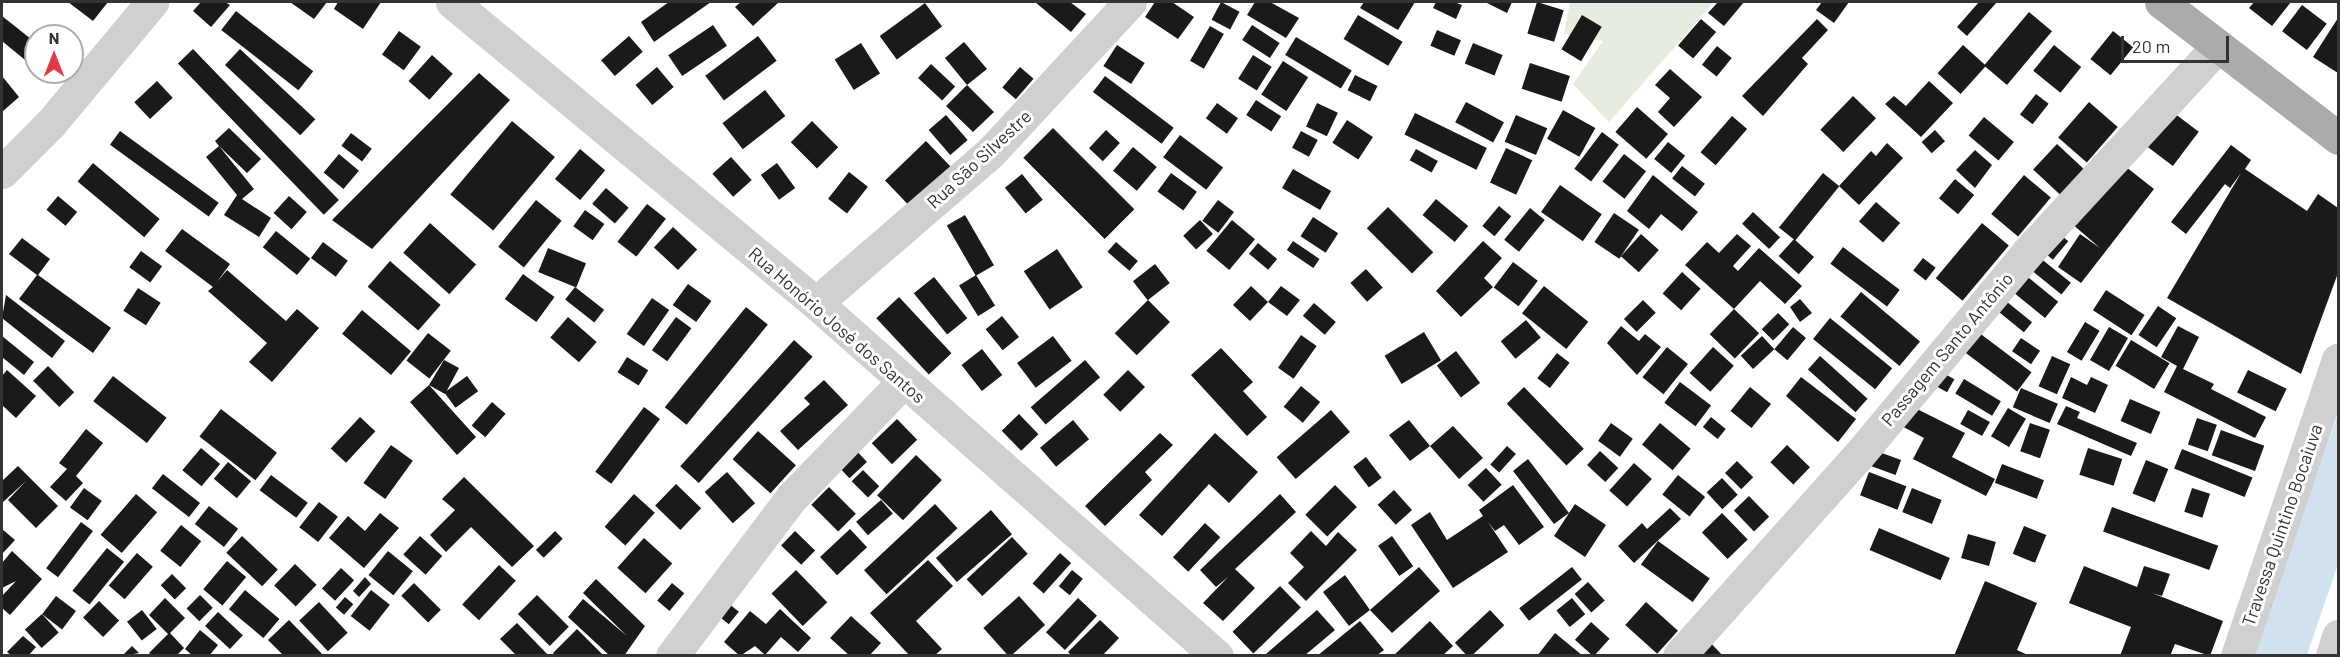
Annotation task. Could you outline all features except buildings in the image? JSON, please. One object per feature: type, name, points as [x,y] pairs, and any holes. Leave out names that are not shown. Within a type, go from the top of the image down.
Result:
[{"type":"main road","points":[[2161,2],[2338,138]]},
{"type":"street","points":[[2,172],[51,123],[152,2]]},
{"type":"street","name":"Rua Honório José dos Santos","points":[[452,2],[816,303],[903,382],[1217,656]]},
{"type":"street","name":"Rua São Silvestre","points":[[816,303],[990,153],[1130,2]]},
{"type":"street","name":"Passagem Santo Antônio","points":[[1679,656],[1858,456],[2027,253],[2218,46]]},
{"type":"street","name":"Travessa Quintino Bocaiuva","points":[[2237,656],[2338,360]]},
{"type":"street","points":[[672,656],[792,497],[903,382]]},
{"type":"street","points":[[2332,656],[2338,636]]},
{"type":"shaded area","points":[[1570,2],[1714,2],[1609,122],[1573,84],[1603,41],[1564,34]]},
{"type":"water","points":[[2338,415],[2338,564],[2307,655],[2251,656]]}]
